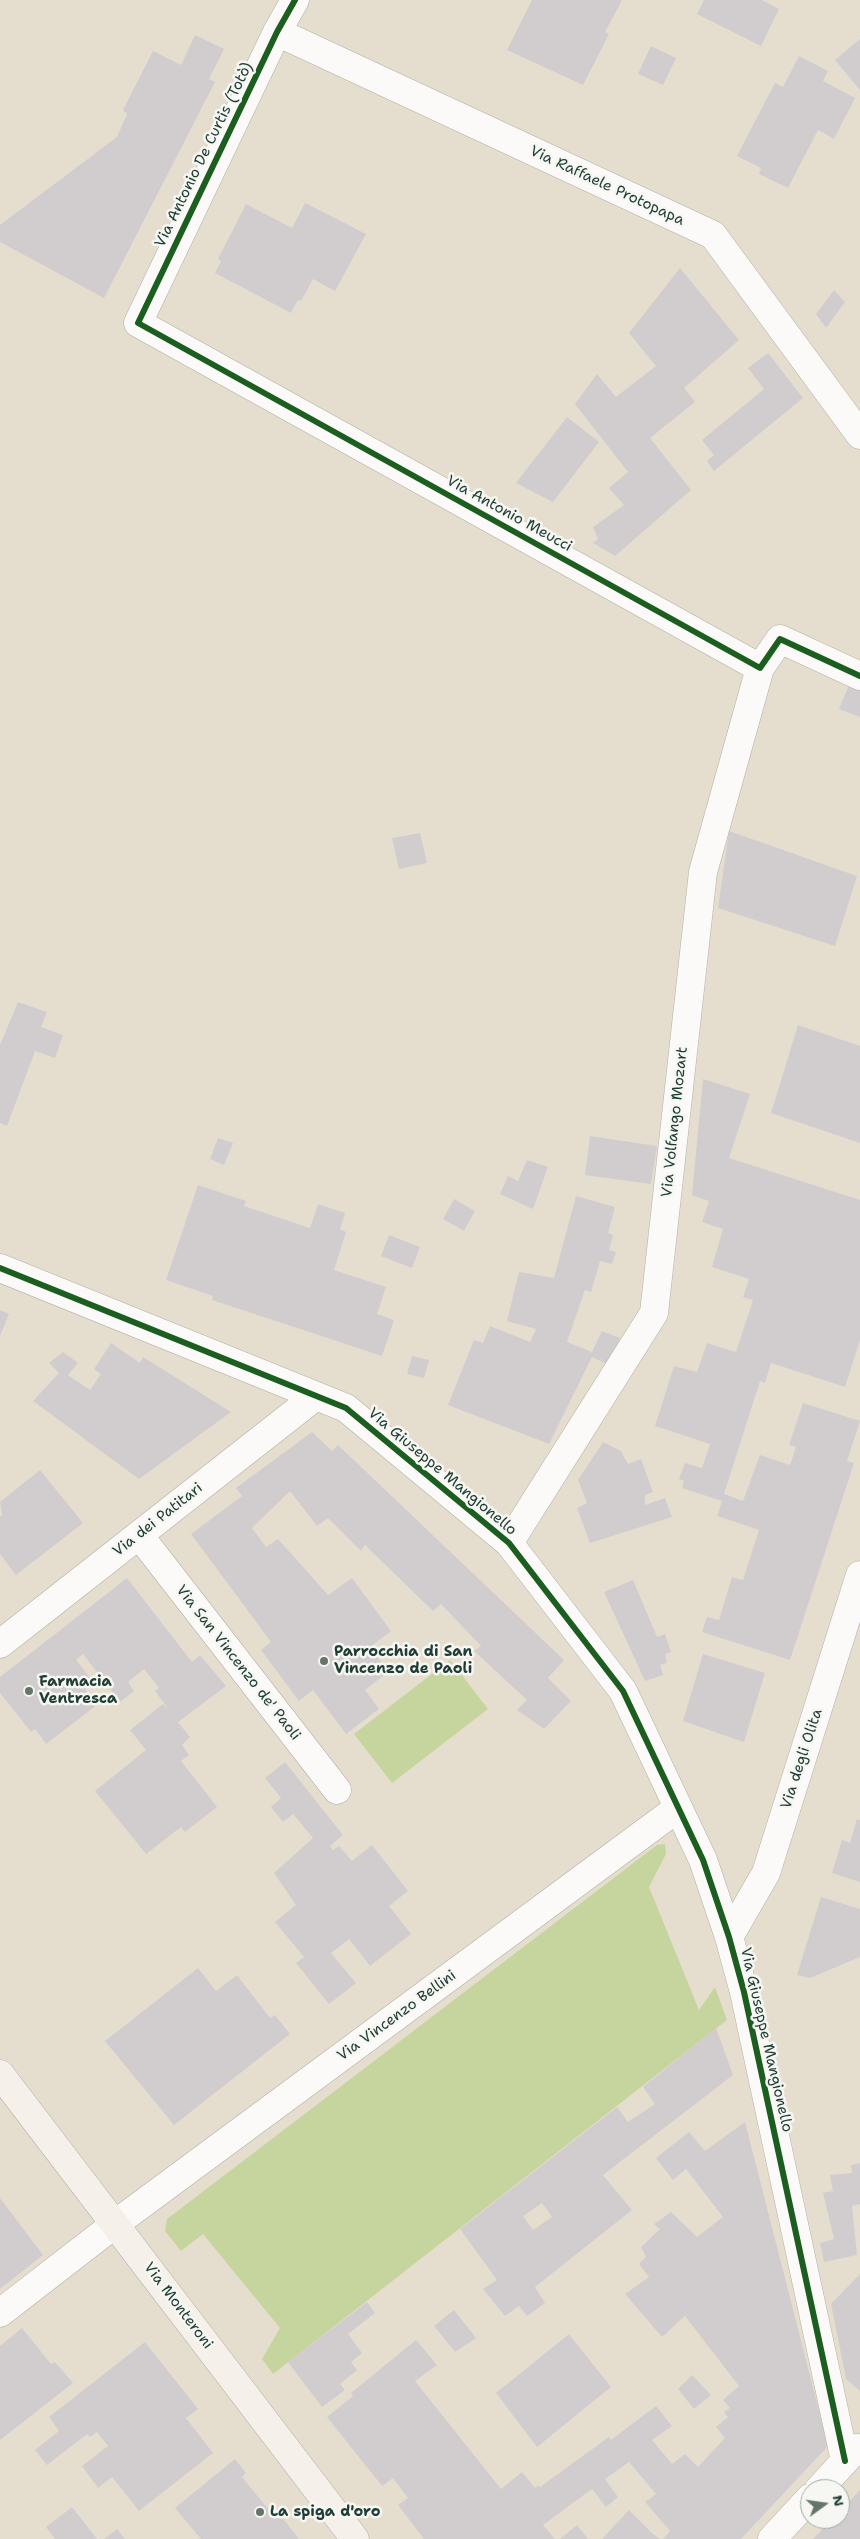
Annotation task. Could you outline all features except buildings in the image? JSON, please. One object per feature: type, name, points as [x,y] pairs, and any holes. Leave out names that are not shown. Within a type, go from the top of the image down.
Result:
[{"type":"main road","name":"Via Monteroni","points":[[0,2074],[355,2539]]},
{"type":"street","name":"Via Antonio De Curtis (Totò)","points":[[138,323],[277,32],[295,0]]},
{"type":"street","name":"Via Raffaele Protopapa","points":[[277,32],[713,235],[860,435]]},
{"type":"street","name":"Via Antonio Meucci","points":[[138,323],[760,668]]},
{"type":"street","points":[[760,668],[780,640],[860,676]]},
{"type":"street","name":"Via Volfango Mozart","points":[[509,1543],[654,1313],[703,872],[760,668]]},
{"type":"street","name":"Via Giuseppe Mangionello","points":[[0,1268],[346,1408],[509,1543],[622,1691],[703,1860],[730,1937],[852,2453]]},
{"type":"street","name":"Via dei Patitari","points":[[0,1644],[316,1396]]},
{"type":"street","name":"Via San Vincenzo de' Paoli","points":[[139,1536],[337,1790]]},
{"type":"street","name":"Via degli Olita","points":[[730,1937],[766,1873],[860,1575]]},
{"type":"street","name":"Via Vincenzo Bellini","points":[[0,2314],[115,2224],[678,1808]]},
{"type":"street","points":[[828,2479],[852,2453]]},
{"type":"street","points":[[772,2539],[800,2509]]},
{"type":"green space","points":[[450,1660],[488,1709],[392,1783],[354,1734]]},
{"type":"green space","points":[[665,1844],[666,1854],[649,1887],[699,2010],[715,1987],[727,2020],[273,2374],[262,2359],[280,2328],[203,2234],[181,2251],[165,2231],[167,2219],[657,1845]]},
{"type":"cycle path","points":[[295,0],[277,32],[138,323],[760,668],[780,639],[860,676]]},
{"type":"cycle path","points":[[0,1268],[346,1408],[509,1543],[623,1691],[703,1860],[729,1937],[744,1992],[845,2461]]},
{"type":"place","name":"Parrocchia di San Vincenzo de Paoli","points":[[324,1661]]},
{"type":"place","name":"Farmacia Ventresca","points":[[29,1691]]},
{"type":"place","name":"La spiga d'oro","points":[[260,2512]]}]
